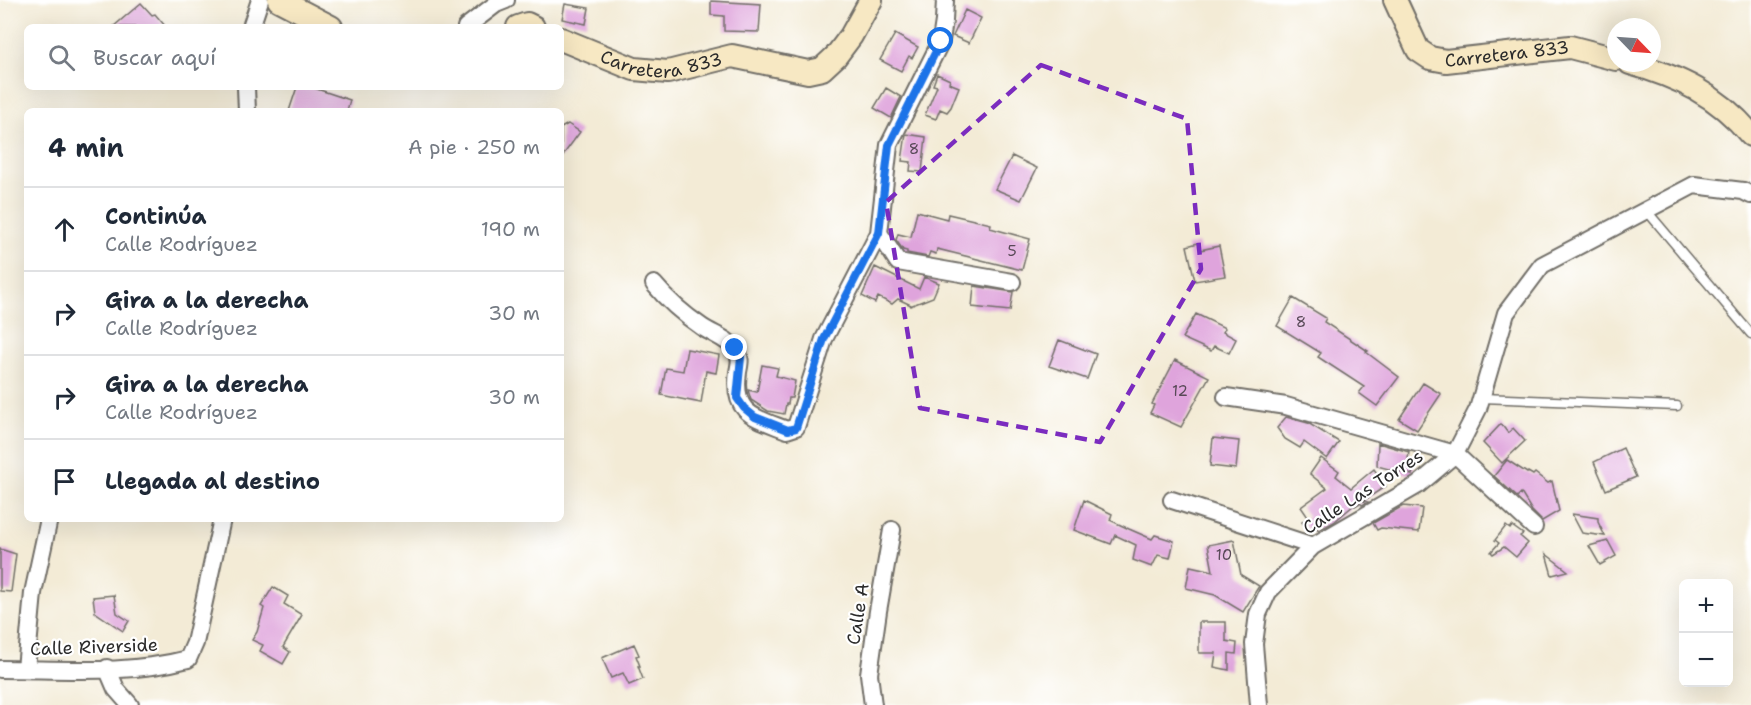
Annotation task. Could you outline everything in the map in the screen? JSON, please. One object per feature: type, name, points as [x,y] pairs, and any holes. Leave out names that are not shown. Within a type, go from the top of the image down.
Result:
[{"type":"street","points":[[252,24],[260,0]]},
{"type":"street","points":[[279,0],[325,24]]},
{"type":"street","points":[[470,24],[496,4],[506,0]]},
{"type":"street","name":"Carretera 833","points":[[564,40],[634,69],[668,72],[732,56],[808,72],[822,69],[836,56],[851,36],[871,0]]},
{"type":"street","points":[[654,284],[682,313],[726,339],[735,348],[741,357],[737,398],[744,408],[755,417],[788,430],[796,428],[824,339],[879,233],[889,145],[941,41],[945,0]]},
{"type":"street","name":"Carretera 833","points":[[1395,0],[1418,50],[1430,58],[1446,61],[1570,47],[1607,57]]},
{"type":"street","points":[[1661,72],[1711,96],[1751,135]]},
{"type":"street","points":[[246,90],[247,108]]},
{"type":"street","name":"Calle Las Torres","points":[[1259,705],[1254,644],[1258,614],[1269,592],[1313,546],[1418,485],[1455,454],[1478,409],[1506,314],[1542,265],[1694,185],[1743,191],[1751,195]]},
{"type":"street","points":[[879,233],[898,262],[1012,282]]},
{"type":"street","points":[[1226,397],[1286,406],[1455,454],[1534,527]]},
{"type":"street","points":[[1172,500],[1313,546]]},
{"type":"street","points":[[26,669],[33,593],[48,522]]},
{"type":"street","name":"Calle Riverside","points":[[0,669],[107,669],[164,666],[188,659],[195,643],[221,522]]},
{"type":"street","name":"Calle A","points":[[873,705],[869,674],[892,530]]},
{"type":"street","points":[[107,669],[116,689],[130,705]]},
{"type":"lane","points":[[1646,210],[1751,334]]},
{"type":"lane","points":[[1482,398],[1677,406]]},
{"type":"highlighted area","points":[[1041,65],[1187,119],[1201,269],[1100,442],[920,408],[886,202]]},
{"type":"building","points":[[711,1],[761,4],[759,32],[724,31],[724,16],[711,15]]},
{"type":"building","points":[[141,3],[163,24],[116,24]]},
{"type":"building","points":[[565,4],[589,8],[586,24],[562,19]]},
{"type":"building","points":[[965,10],[981,18],[969,43],[953,36]]},
{"type":"building","points":[[895,34],[918,47],[912,58],[909,56],[901,71],[880,60]]},
{"type":"building","points":[[937,74],[959,87],[951,107],[947,112],[940,109],[936,119],[925,115],[937,86],[933,85]]},
{"type":"building","points":[[886,88],[901,97],[891,118],[874,108]]},
{"type":"building","points":[[296,90],[320,90],[350,100],[348,108],[290,108]]},
{"type":"building","points":[[568,124],[580,132],[564,154],[564,126]]},
{"type":"building","points":[[906,134],[926,137],[922,172],[910,171],[911,162],[902,161]]},
{"type":"building","points":[[1012,156],[1037,168],[1021,200],[995,189]]},
{"type":"building","points":[[917,211],[947,219],[948,214],[991,224],[990,228],[1030,239],[1022,270],[937,249],[936,254],[930,252],[928,257],[907,253],[896,240],[898,234],[911,237]]},
{"type":"building","points":[[1198,243],[1200,250],[1219,246],[1225,276],[1195,281],[1187,246]]},
{"type":"building","points":[[875,267],[919,289],[924,277],[939,283],[933,297],[910,306],[898,299],[892,304],[878,297],[875,303],[862,296]]},
{"type":"building","points":[[974,286],[1013,292],[1010,311],[972,307]]},
{"type":"building","points":[[1293,298],[1326,318],[1324,322],[1368,351],[1366,352],[1399,377],[1377,406],[1359,393],[1364,387],[1318,357],[1321,353],[1277,326]]},
{"type":"building","points":[[1196,314],[1225,328],[1223,332],[1236,339],[1229,353],[1214,346],[1211,351],[1182,338]]},
{"type":"building","points":[[1059,340],[1096,354],[1087,379],[1049,366]]},
{"type":"building","points":[[687,349],[719,355],[716,373],[706,371],[701,403],[661,395],[666,368],[683,371]]},
{"type":"building","points":[[1175,360],[1209,377],[1181,427],[1150,413],[1154,405],[1152,404]]},
{"type":"building","points":[[762,365],[778,368],[776,376],[795,381],[792,398],[789,398],[786,404],[784,414],[768,411],[751,400],[748,390],[757,392]]},
{"type":"building","points":[[1423,383],[1441,394],[1417,430],[1399,419]]},
{"type":"building","points":[[1286,417],[1308,423],[1339,442],[1327,459],[1304,442],[1300,448],[1285,439],[1277,428]]},
{"type":"building","points":[[1501,424],[1508,433],[1513,428],[1525,441],[1502,463],[1483,443]]},
{"type":"building","points":[[1213,438],[1239,441],[1236,469],[1210,466]]},
{"type":"building","points":[[1378,443],[1409,452],[1408,459],[1415,461],[1412,475],[1377,466]]},
{"type":"building","points":[[1623,448],[1636,477],[1606,490],[1594,462]]},
{"type":"building","points":[[1321,458],[1339,471],[1336,476],[1351,488],[1374,469],[1386,486],[1363,501],[1368,502],[1354,505],[1334,522],[1310,532],[1302,522],[1308,517],[1301,507],[1327,488],[1310,474]]},
{"type":"building","points":[[1507,460],[1527,473],[1533,475],[1535,473],[1548,483],[1552,481],[1559,511],[1542,521],[1532,511],[1521,493],[1517,497],[1494,476]]},
{"type":"building","points":[[1084,500],[1112,514],[1110,520],[1129,529],[1152,539],[1155,535],[1174,541],[1170,558],[1158,555],[1152,567],[1133,560],[1136,545],[1115,535],[1111,544],[1074,530]]},
{"type":"building","points":[[1403,506],[1422,508],[1419,532],[1381,528],[1377,530],[1373,523]]},
{"type":"building","points":[[1572,514],[1598,518],[1605,536],[1582,533]]},
{"type":"building","points":[[1506,526],[1510,529],[1512,526],[1523,534],[1520,536],[1528,543],[1516,557],[1504,547],[1493,554],[1491,552],[1499,543],[1495,540]]},
{"type":"building","points":[[1234,540],[1241,575],[1259,586],[1243,612],[1215,595],[1186,588],[1190,566],[1213,571],[1208,545]]},
{"type":"building","points":[[1608,541],[1616,556],[1600,565],[1589,546]]},
{"type":"building","points":[[0,549],[16,554],[11,592],[0,591]]},
{"type":"building","points":[[1546,554],[1568,571],[1552,575]]},
{"type":"building","points":[[273,587],[288,596],[284,604],[302,615],[283,647],[290,652],[283,664],[260,651],[263,645],[252,640],[257,632],[264,608],[261,606]]},
{"type":"building","points":[[114,595],[117,613],[129,621],[123,631],[95,612],[93,597]]},
{"type":"building","points":[[1199,622],[1226,622],[1226,641],[1237,643],[1236,654],[1229,653],[1229,670],[1214,667],[1216,653],[1199,653]]},
{"type":"building","points":[[634,644],[639,655],[636,656],[643,679],[629,685],[623,673],[611,678],[602,658]]},
{"type":"route","points":[[735,348],[741,357],[737,398],[744,408],[755,417],[788,430],[796,428],[824,339],[879,233],[889,145],[941,41]]}]
